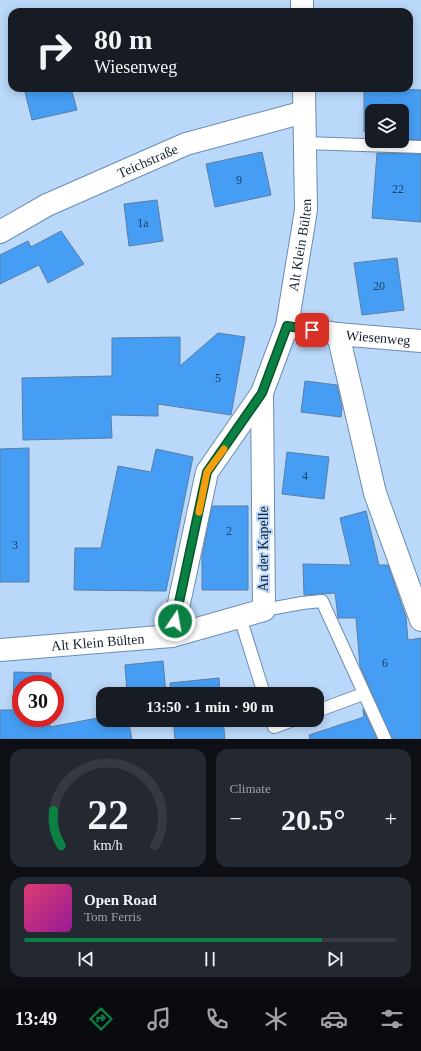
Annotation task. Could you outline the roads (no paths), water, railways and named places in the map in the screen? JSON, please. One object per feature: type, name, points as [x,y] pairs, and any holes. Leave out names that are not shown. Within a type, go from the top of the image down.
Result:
[{"type":"street","name":"Alt Klein Bülten","points":[[0,650],[172,636],[207,472],[262,393],[287,326],[306,210],[304,92]]},
{"type":"street","name":"Teichstraße","points":[[0,232],[47,205],[186,144],[304,112]]},
{"type":"street","name":"Wiesenweg","points":[[287,326],[338,334],[421,341]]},
{"type":"street","points":[[338,334],[375,493],[421,620]]},
{"type":"street","name":"An der Kapelle","points":[[172,636],[264,610],[262,393]]},
{"type":"lane","points":[[305,143],[421,147]]},
{"type":"lane","points":[[264,610],[322,601],[384,739]]},
{"type":"lane","points":[[240,617],[262,687]]},
{"type":"lane","points":[[324,708],[363,694]]}]
